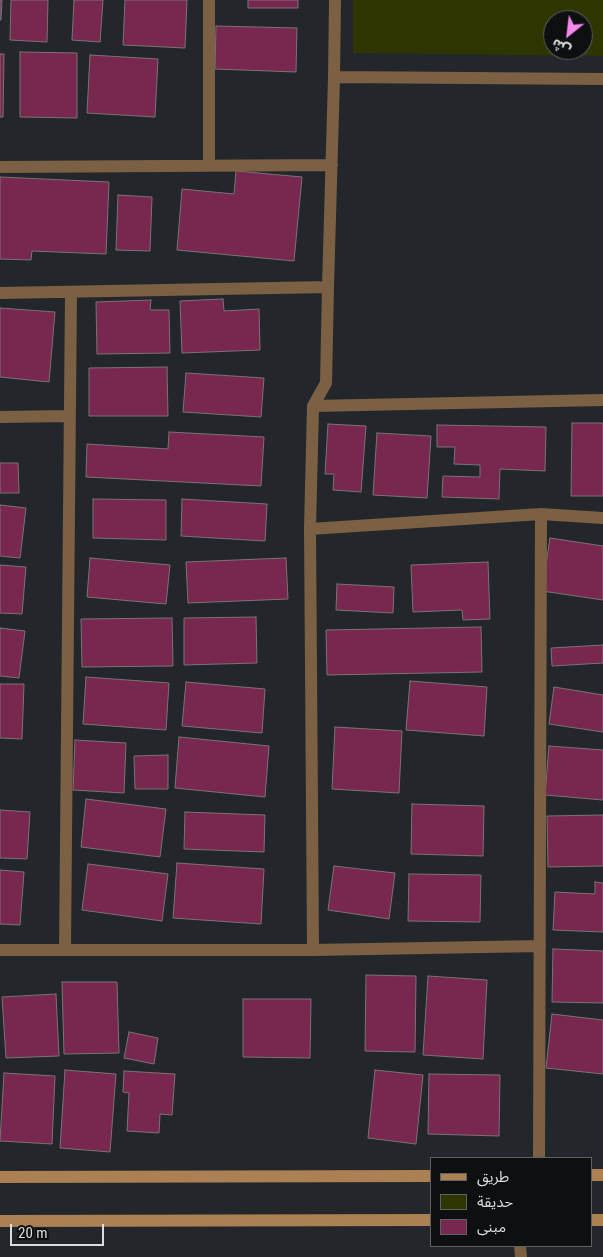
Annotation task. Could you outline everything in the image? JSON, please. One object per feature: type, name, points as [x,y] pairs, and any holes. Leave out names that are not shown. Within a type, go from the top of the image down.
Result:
[{"type":"street","points":[[209,0],[209,166]]},
{"type":"street","points":[[313,950],[310,529],[312,406],[326,382],[335,0]]},
{"type":"street","points":[[334,77],[603,79]]},
{"type":"street","points":[[0,167],[332,165]]},
{"type":"street","points":[[0,293],[328,288]]},
{"type":"street","points":[[65,950],[71,292]]},
{"type":"street","points":[[312,406],[603,400]]},
{"type":"street","points":[[0,417],[69,416]]},
{"type":"street","points":[[310,529],[541,514],[603,518]]},
{"type":"street","points":[[539,1157],[541,514]]},
{"type":"street","points":[[0,950],[313,950],[540,946]]},
{"type":"street","points":[[0,1177],[430,1176]]},
{"type":"street","points":[[0,1221],[430,1220]]},
{"type":"green space","points":[[353,0],[603,0],[603,56],[593,56],[593,10],[543,10],[543,55],[353,53]]},
{"type":"building","points":[[0,0],[2,0],[1,20],[0,20]]},
{"type":"building","points":[[11,0],[48,0],[47,42],[10,40]]},
{"type":"building","points":[[74,0],[103,0],[100,42],[72,40]]},
{"type":"building","points":[[125,0],[187,0],[185,48],[123,45]]},
{"type":"building","points":[[248,0],[298,0],[298,8],[248,8]]},
{"type":"building","points":[[216,26],[297,28],[296,72],[215,69]]},
{"type":"building","points":[[20,52],[77,53],[77,118],[20,117]]},
{"type":"building","points":[[0,54],[4,54],[3,117],[0,117]]},
{"type":"building","points":[[90,55],[158,59],[155,117],[87,113]]},
{"type":"building","points":[[236,171],[302,177],[294,261],[177,250],[182,189],[234,194]]},
{"type":"building","points":[[0,177],[109,182],[106,254],[32,251],[31,260],[0,259]]},
{"type":"building","points":[[118,195],[152,197],[150,251],[116,250]]},
{"type":"building","points":[[223,299],[224,311],[259,309],[260,350],[182,353],[180,301]]},
{"type":"building","points":[[151,300],[150,310],[169,310],[170,353],[97,354],[96,302]]},
{"type":"building","points":[[0,308],[55,312],[49,382],[0,377]]},
{"type":"building","points":[[167,367],[168,416],[89,416],[89,368]]},
{"type":"building","points":[[186,373],[264,378],[261,417],[183,412]]},
{"type":"building","points":[[572,423],[603,423],[603,496],[571,496]]},
{"type":"building","points":[[328,424],[366,426],[361,492],[333,490],[334,474],[325,474]]},
{"type":"building","points":[[437,425],[546,427],[545,471],[500,469],[499,499],[442,497],[443,476],[480,477],[480,465],[454,464],[455,447],[437,447]]},
{"type":"building","points":[[169,432],[264,437],[261,486],[86,477],[87,444],[168,449]]},
{"type":"building","points":[[377,433],[431,436],[427,498],[373,495]]},
{"type":"building","points":[[0,463],[18,463],[19,493],[0,493]]},
{"type":"building","points":[[93,499],[166,500],[166,540],[93,538]]},
{"type":"building","points":[[182,499],[267,504],[265,541],[181,536]]},
{"type":"building","points":[[0,505],[26,508],[20,558],[0,556]]},
{"type":"building","points":[[550,538],[603,546],[603,600],[542,591]]},
{"type":"building","points":[[90,558],[170,565],[166,604],[87,597]]},
{"type":"building","points":[[286,558],[288,599],[188,603],[186,562]]},
{"type":"building","points":[[488,562],[490,619],[463,620],[462,610],[413,612],[411,565]]},
{"type":"building","points":[[0,565],[26,567],[22,614],[0,613]]},
{"type":"building","points":[[337,584],[394,587],[393,613],[336,610]]},
{"type":"building","points":[[256,617],[257,663],[184,665],[184,618]]},
{"type":"building","points":[[172,618],[173,666],[82,667],[81,619]]},
{"type":"building","points":[[481,627],[482,672],[327,675],[326,630]]},
{"type":"building","points":[[0,628],[25,631],[19,678],[0,676]]},
{"type":"building","points":[[603,645],[603,663],[552,666],[551,648]]},
{"type":"building","points":[[86,677],[169,683],[166,730],[83,724]]},
{"type":"building","points":[[410,681],[487,687],[484,736],[406,730]]},
{"type":"building","points":[[186,682],[265,689],[262,733],[182,726]]},
{"type":"building","points":[[0,684],[24,684],[22,739],[0,738]]},
{"type":"building","points":[[554,687],[603,695],[603,732],[549,724]]},
{"type":"building","points":[[335,727],[402,731],[399,793],[332,789]]},
{"type":"building","points":[[179,737],[269,746],[265,797],[175,788]]},
{"type":"building","points":[[75,740],[126,743],[124,793],[73,790]]},
{"type":"building","points":[[549,746],[603,750],[603,800],[545,795]]},
{"type":"building","points":[[168,755],[168,789],[135,789],[134,756]]},
{"type":"building","points":[[86,799],[166,809],[160,857],[81,847]]},
{"type":"building","points":[[412,804],[484,806],[483,856],[411,854]]},
{"type":"building","points":[[0,810],[30,812],[27,859],[0,858]]},
{"type":"building","points":[[185,812],[265,815],[264,852],[184,849]]},
{"type":"building","points":[[603,815],[603,866],[548,867],[547,816]]},
{"type":"building","points":[[177,863],[264,869],[261,924],[173,918]]},
{"type":"building","points":[[88,864],[168,874],[162,921],[82,910]]},
{"type":"building","points":[[334,866],[395,873],[389,919],[328,910]]},
{"type":"building","points":[[0,870],[24,872],[20,925],[0,924]]},
{"type":"building","points":[[409,874],[481,875],[480,922],[408,921]]},
{"type":"building","points":[[595,882],[603,883],[603,932],[553,930],[555,892],[595,894]]},
{"type":"building","points":[[553,949],[603,951],[603,1003],[552,1002]]},
{"type":"building","points":[[366,975],[416,976],[415,1052],[365,1051]]},
{"type":"building","points":[[428,976],[487,980],[483,1059],[423,1055]]},
{"type":"building","points":[[62,982],[117,982],[119,1053],[64,1054]]},
{"type":"building","points":[[56,994],[59,1056],[6,1058],[2,997]]},
{"type":"building","points":[[243,999],[311,999],[310,1058],[243,1057]]},
{"type":"building","points":[[552,1014],[603,1020],[603,1074],[546,1068]]},
{"type":"building","points":[[129,1032],[158,1038],[154,1064],[124,1058]]},
{"type":"building","points":[[65,1070],[116,1074],[110,1152],[60,1148]]},
{"type":"building","points":[[375,1070],[423,1075],[416,1144],[368,1138]]},
{"type":"building","points":[[124,1071],[175,1074],[172,1115],[160,1114],[159,1133],[127,1131],[129,1093],[123,1092]]},
{"type":"building","points":[[4,1073],[55,1076],[52,1144],[0,1141]]},
{"type":"building","points":[[429,1074],[500,1075],[499,1136],[428,1134]]}]
